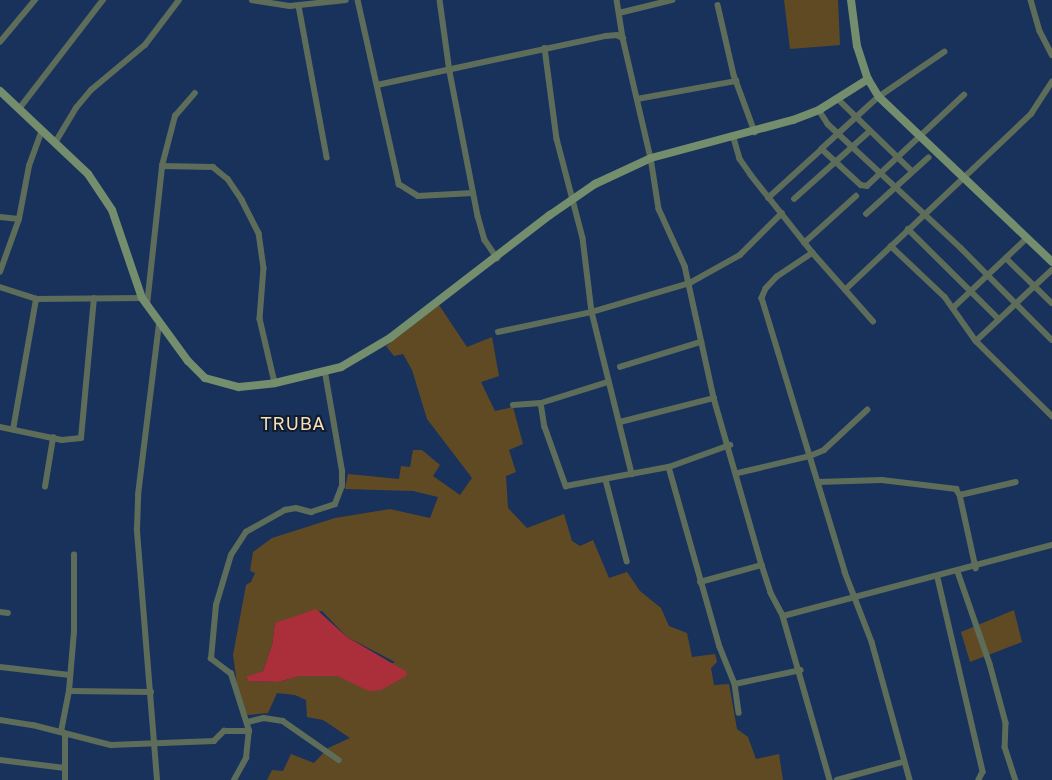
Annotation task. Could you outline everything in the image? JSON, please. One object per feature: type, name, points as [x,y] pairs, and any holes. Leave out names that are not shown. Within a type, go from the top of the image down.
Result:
[{"type":"street","points":[[0,42],[36,0]]},
{"type":"street","points":[[20,109],[103,0]]},
{"type":"street","points":[[55,143],[76,108],[91,90],[145,45],[179,0]]},
{"type":"street","points":[[252,0],[299,6],[346,0]]},
{"type":"street","points":[[358,0],[399,184],[418,196],[473,193]]},
{"type":"street","points":[[440,0],[450,72],[473,193],[485,240],[497,258]]},
{"type":"street","points":[[617,0],[623,38],[651,158],[659,209],[690,283],[700,342],[714,398],[730,445],[762,566],[771,593],[783,616],[800,670],[830,780]]},
{"type":"street","points":[[620,12],[672,0]]},
{"type":"street","points":[[851,0],[853,28],[868,79],[879,96],[919,137],[1052,262]]},
{"type":"street","points":[[1031,0],[1040,31],[1052,55]]},
{"type":"street","points":[[718,5],[736,81],[755,132]]},
{"type":"street","points":[[299,6],[327,157]]},
{"type":"street","points":[[377,85],[450,72],[545,48],[614,35],[623,38]]},
{"type":"street","points":[[545,48],[557,139],[583,238],[592,312],[632,474]]},
{"type":"street","points":[[768,198],[879,96],[946,52]]},
{"type":"street","points":[[0,91],[88,174],[112,210],[142,298],[188,361],[206,378],[238,387],[275,383],[325,373],[375,348],[497,258],[572,199],[651,158],[734,138],[819,110],[868,79]]},
{"type":"street","points":[[637,99],[736,81]]},
{"type":"street","points":[[845,290],[962,176],[1031,114],[1052,82]]},
{"type":"street","points":[[147,305],[162,166],[175,116],[195,93]]},
{"type":"street","points":[[822,150],[864,186],[881,173],[964,95]]},
{"type":"street","points":[[838,99],[855,119],[912,172]]},
{"type":"street","points":[[819,110],[838,134],[896,186],[1052,340]]},
{"type":"street","points":[[0,272],[18,219],[29,166],[42,131]]},
{"type":"street","points":[[794,199],[870,132]]},
{"type":"street","points":[[734,138],[740,159],[768,198],[782,213],[804,243],[873,320]]},
{"type":"street","points":[[866,214],[928,158]]},
{"type":"street","points":[[162,166],[213,167],[228,179],[242,200],[259,233],[264,268],[260,319],[275,383]]},
{"type":"street","points":[[804,243],[856,196]]},
{"type":"street","points":[[498,332],[592,312],[690,283],[740,255],[782,213]]},
{"type":"street","points":[[0,217],[18,219]]},
{"type":"street","points":[[908,229],[999,320]]},
{"type":"street","points":[[953,308],[1026,238]]},
{"type":"street","points":[[891,246],[953,308],[961,323],[976,341],[1052,416]]},
{"type":"street","points":[[813,253],[777,277],[766,289],[762,298],[845,572],[858,599],[887,693],[903,762],[910,780]]},
{"type":"street","points":[[1006,258],[1052,304]]},
{"type":"street","points":[[976,341],[1052,270]]},
{"type":"street","points":[[0,286],[36,299],[142,298]]},
{"type":"street","points":[[13,430],[36,299]]},
{"type":"street","points":[[0,428],[71,441],[82,436],[94,299]]},
{"type":"street","points":[[157,780],[137,529],[138,495],[159,322]]},
{"type":"street","points":[[620,367],[700,342]]},
{"type":"street","points":[[234,780],[246,758],[249,731],[248,722],[231,674],[211,659],[216,605],[231,555],[246,532],[285,510],[296,508],[311,512],[335,504],[342,486],[342,471],[325,373]]},
{"type":"street","points":[[513,405],[541,403],[608,382]]},
{"type":"street","points":[[620,422],[714,398]]},
{"type":"street","points":[[541,403],[545,427],[564,485],[606,480],[669,467],[730,445]]},
{"type":"street","points":[[738,473],[810,456],[834,442],[867,410]]},
{"type":"street","points":[[45,487],[53,438]]},
{"type":"street","points":[[669,467],[700,582],[735,684],[740,713]]},
{"type":"street","points":[[606,480],[627,561]]},
{"type":"street","points":[[818,482],[882,480],[951,487],[960,495],[976,568]]},
{"type":"street","points":[[960,495],[1016,482]]},
{"type":"street","points":[[783,616],[858,599],[976,568],[1052,545]]},
{"type":"street","points":[[65,780],[63,733],[74,632],[74,555]]},
{"type":"street","points":[[700,582],[762,566]]},
{"type":"street","points":[[958,572],[990,664],[1006,723],[1005,747],[1016,780]]},
{"type":"street","points":[[938,578],[983,772],[979,780]]},
{"type":"street","points":[[0,612],[8,613]]},
{"type":"street","points":[[0,666],[70,675]]},
{"type":"street","points":[[735,684],[800,670]]},
{"type":"street","points":[[69,691],[151,692]]},
{"type":"street","points":[[248,722],[264,718],[283,721],[339,760]]},
{"type":"street","points":[[0,720],[111,745],[214,741],[224,731],[249,731]]},
{"type":"street","points":[[0,760],[65,768]]},
{"type":"street","points":[[837,780],[903,762]]},
{"type":"shaded area","points":[[784,0],[838,0],[840,45],[790,49]]},
{"type":"shaded area","points":[[439,305],[467,347],[492,337],[499,376],[481,382],[495,411],[513,407],[523,444],[509,450],[516,472],[506,476],[508,508],[527,528],[564,514],[572,541],[580,546],[593,540],[609,578],[627,572],[640,591],[661,608],[669,626],[687,633],[692,657],[715,654],[717,662],[711,668],[714,685],[729,684],[737,729],[748,737],[756,759],[779,754],[783,780],[267,780],[272,770],[283,771],[291,754],[314,763],[328,748],[350,738],[323,720],[307,717],[306,700],[295,695],[277,693],[268,713],[247,715],[238,691],[233,655],[246,585],[251,582],[255,573],[250,571],[253,552],[272,538],[335,518],[390,509],[430,518],[438,497],[413,491],[345,489],[348,474],[399,479],[401,466],[410,467],[413,450],[422,450],[440,465],[433,476],[460,495],[472,478],[427,419],[412,370],[403,354],[394,356],[386,346]],"holes":[[[322,611],[347,637],[395,662],[349,681],[337,676],[300,676],[278,682],[248,681],[246,678],[263,671],[272,645],[275,623]]]},
{"type":"shaded area","points":[[316,609],[347,637],[407,672],[406,676],[381,690],[369,691],[337,676],[300,676],[278,682],[248,681],[246,677],[263,671],[272,645],[275,623]]},
{"type":"shaded area","points":[[1014,610],[1022,642],[970,662],[961,632]]},
{"type":"district","name":"TRUBA","points":[[293,423]]}]
